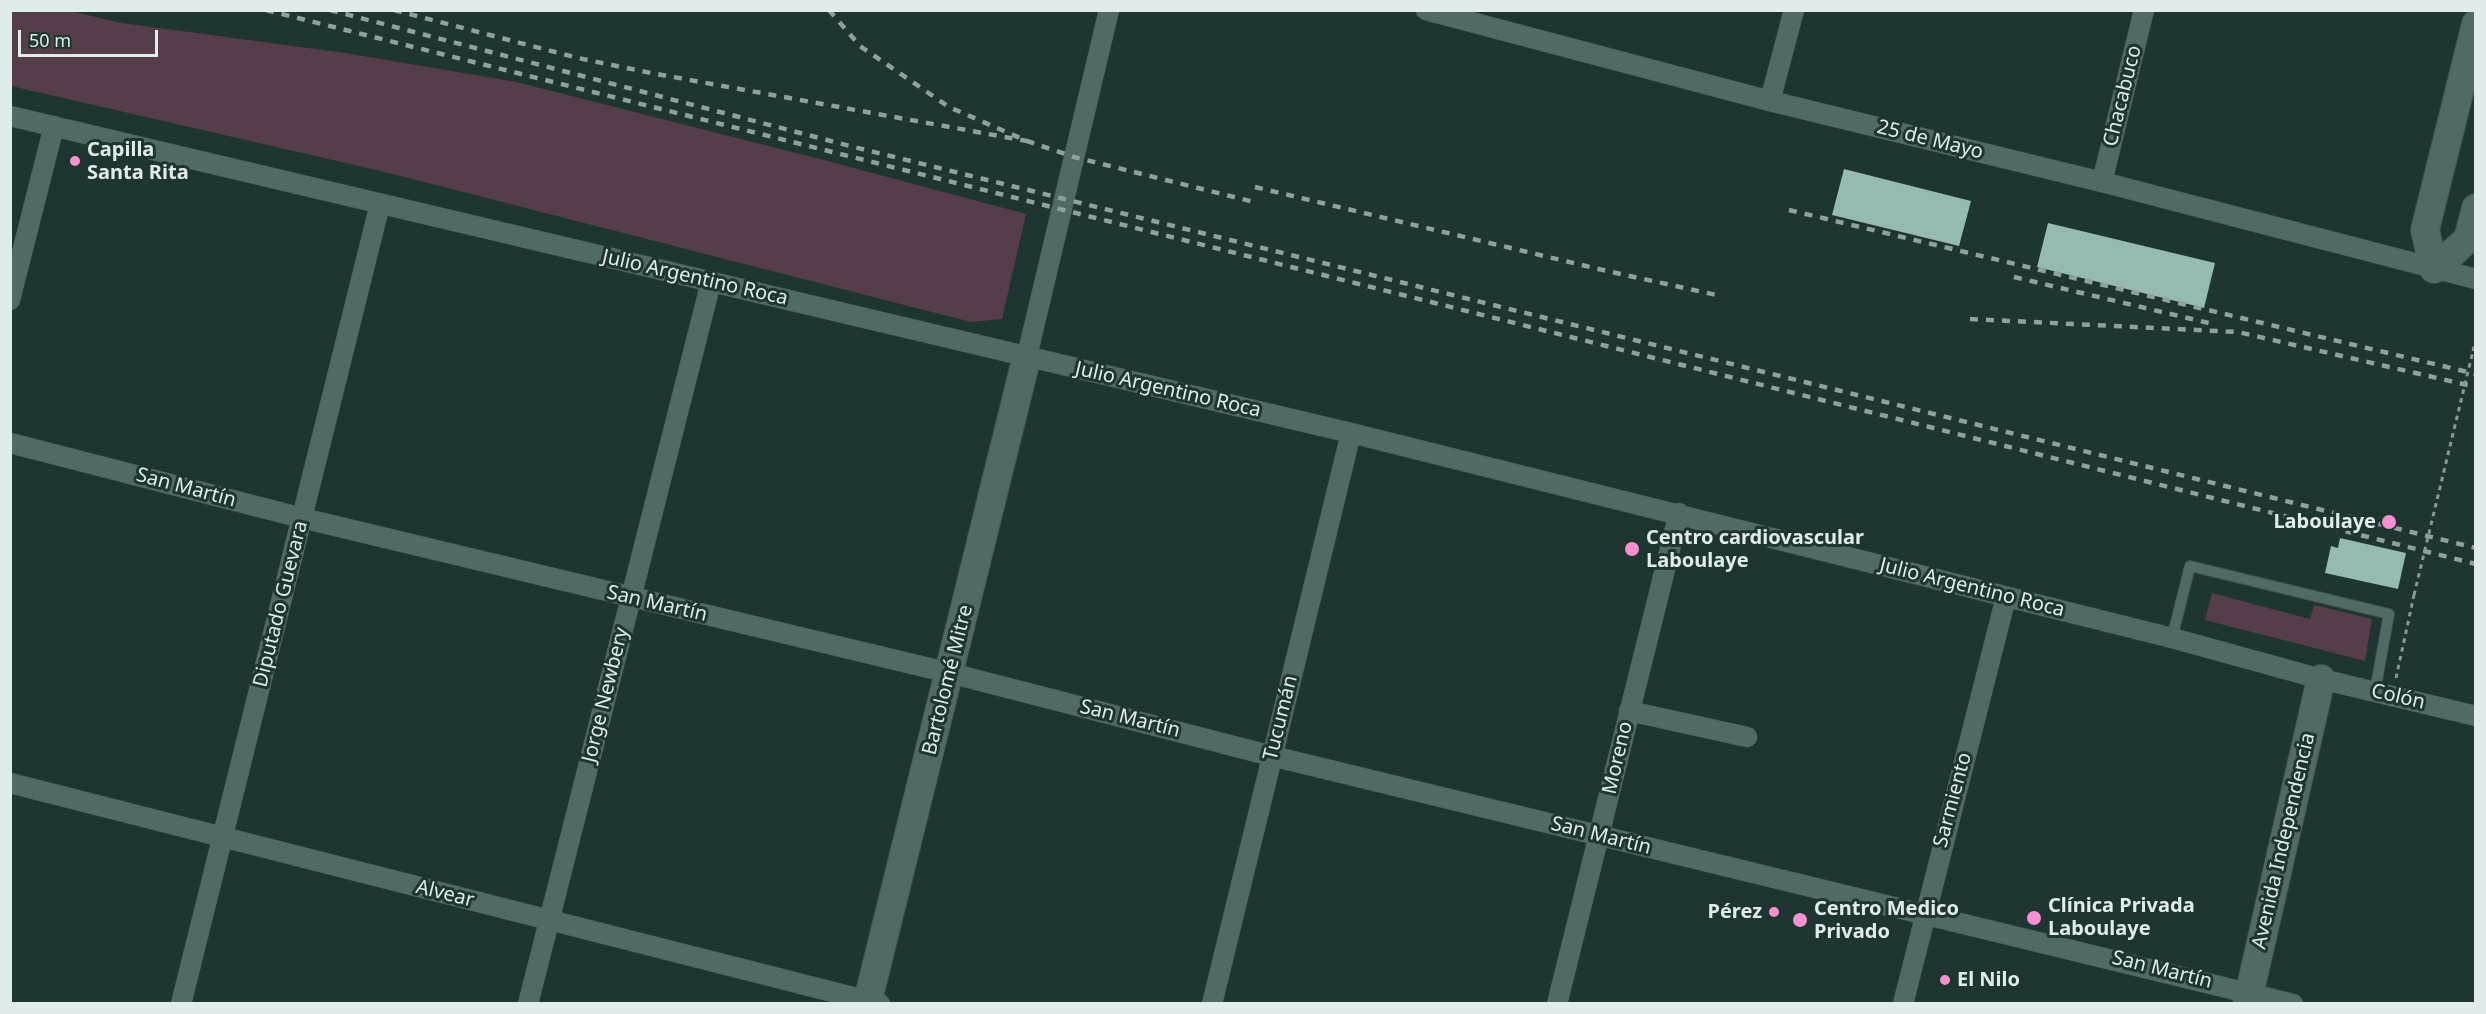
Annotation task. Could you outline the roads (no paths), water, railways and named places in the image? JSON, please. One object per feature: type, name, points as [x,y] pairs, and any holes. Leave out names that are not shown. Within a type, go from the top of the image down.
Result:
[{"type":"main road","points":[[2475,24],[2425,230],[2434,269],[2468,239],[2475,208]]},
{"type":"main road","name":"Bartolomé Mitre","points":[[871,1002],[1027,356]]},
{"type":"main road","name":"Avenida Independencia","points":[[2248,998],[2321,679]]},
{"type":"street","points":[[1027,356],[1109,10]]},
{"type":"street","name":"25 de Mayo","points":[[1426,10],[1450,13],[1770,101],[2102,182],[2475,279]]},
{"type":"street","points":[[1770,101],[1794,10]]},
{"type":"street","name":"Chacabuco","points":[[2102,182],[2144,10]]},
{"type":"street","name":"Julio Argentino Roca","points":[[10,116],[1351,433],[1679,513],[2172,638],[2321,679]]},
{"type":"street","points":[[10,300],[54,126]]},
{"type":"street","name":"Diputado Guevara","points":[[181,1004],[380,204]]},
{"type":"street","name":"Jorge Newbery","points":[[528,1004],[711,282]]},
{"type":"street","name":"Tucumán","points":[[1212,1004],[1351,433]]},
{"type":"street","name":"San Martín","points":[[10,443],[302,518],[950,673],[1272,756],[1924,913],[2248,998],[2294,1004]]},
{"type":"street","name":"Moreno","points":[[1557,1004],[1679,513]]},
{"type":"street","name":"Sarmiento","points":[[1902,1004],[2006,597]]},
{"type":"street","name":"Colón","points":[[2321,679],[2475,716]]},
{"type":"street","points":[[1629,711],[1747,737]]},
{"type":"street","name":"Alvear","points":[[10,783],[871,1002]]},
{"type":"lane","points":[[2172,638],[2190,566],[2388,614],[2383,693]]},
{"type":"railway","points":[[266,10],[2476,564]]},
{"type":"railway","points":[[330,10],[850,146],[2476,548]]},
{"type":"railway","points":[[394,10],[578,58],[1027,141]]},
{"type":"railway","points":[[829,10],[860,46],[949,107],[1027,141],[1074,157],[1254,202]]},
{"type":"railway","points":[[1255,187],[1721,296]]},
{"type":"railway","points":[[1789,210],[2476,374]]},
{"type":"railway","points":[[2014,277],[2213,324]]},
{"type":"railway","points":[[1970,319],[2238,332],[2476,387]]},
{"type":"place","name":"Capilla Santa Rita","points":[[75,161]]},
{"type":"place","name":"Laboulaye","points":[[2389,522]]},
{"type":"place","name":"Centro cardiovascular Laboulaye","points":[[1632,549]]},
{"type":"place","name":"Pérez","points":[[1774,912]]},
{"type":"place","name":"Clínica Privada Laboulaye","points":[[2034,918]]},
{"type":"place","name":"Centro Medico Privado","points":[[1800,920]]},
{"type":"place","name":"El Nilo","points":[[1945,980]]}]
